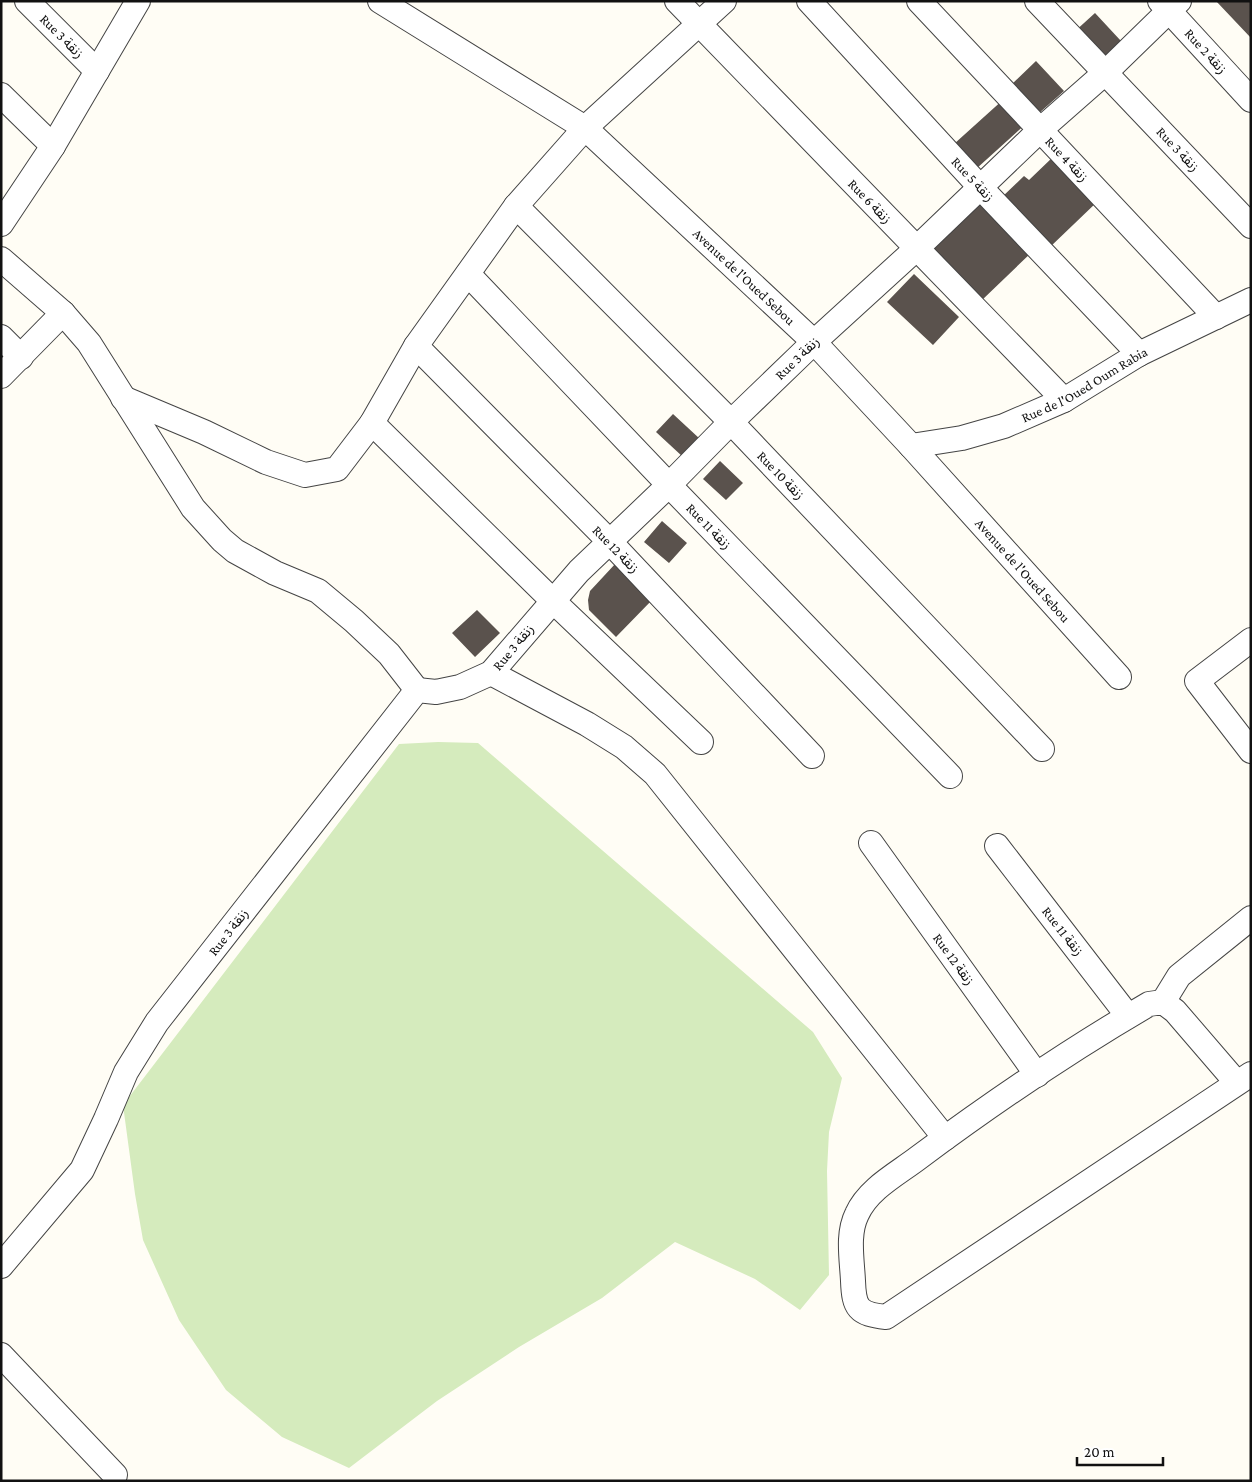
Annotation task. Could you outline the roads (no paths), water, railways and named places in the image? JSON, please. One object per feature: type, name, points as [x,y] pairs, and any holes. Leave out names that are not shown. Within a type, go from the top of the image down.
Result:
[{"type":"street","name":"Rue 3 زنقة","points":[[27,1],[97,71]]},
{"type":"street","points":[[2,219],[53,146],[138,1]]},
{"type":"street","name":"Avenue de l'Oued Sebou","points":[[380,1],[585,128],[814,342],[911,446],[1119,677]]},
{"type":"street","name":"Rue 6 زنقة","points":[[676,1],[1064,400]]},
{"type":"street","points":[[123,398],[204,432],[266,462],[305,475],[337,469],[372,423],[416,346],[516,206],[585,128],[724,1]]},
{"type":"street","name":"Rue 5 زنقة","points":[[809,1],[980,187],[1139,354]]},
{"type":"street","name":"Rue 4 زنقة","points":[[918,1],[1216,317]]},
{"type":"street","name":"Rue 3 زنقة","points":[[1037,1],[1251,226]]},
{"type":"street","name":"Rue 3 زنقة","points":[[1,1266],[82,1170],[126,1072],[157,1022],[417,690],[436,692],[460,687],[491,673],[579,571],[814,342],[916,249],[1040,130],[1106,72],[1169,4]]},
{"type":"street","name":"Rue 2 زنقة","points":[[1169,4],[1251,100]]},
{"type":"street","points":[[1,96],[53,146]]},
{"type":"street","name":"Rue 10 زنقة","points":[[516,206],[731,422],[1042,749]]},
{"type":"street","points":[[1,259],[63,313],[89,343],[193,508],[222,540],[235,551],[275,573],[318,591],[389,654],[417,690]]},
{"type":"street","name":"Rue 11 زنقة","points":[[468,274],[950,776]]},
{"type":"street","name":"Rue de l'Oued Oum Rabia","points":[[911,446],[962,438],[1004,426],[1064,400],[1139,354],[1251,300]]},
{"type":"street","points":[[1,376],[63,313]]},
{"type":"street","points":[[1,337],[21,357]]},
{"type":"street","name":"Rue 12 زنقة","points":[[416,346],[610,542],[812,756]]},
{"type":"street","points":[[372,423],[552,600],[701,742]]},
{"type":"street","points":[[1251,640],[1197,682],[1251,751]]},
{"type":"street","points":[[491,673],[587,724],[624,747],[655,774],[945,1138]]},
{"type":"street","name":"Rue 12 زنقة","points":[[871,843],[1037,1075]]},
{"type":"street","name":"Rue 11 زنقة","points":[[997,846],[1128,1016]]},
{"type":"street","points":[[1163,1002],[1179,976],[1251,918]]},
{"type":"street","points":[[1163,1002],[1175,1011],[1244,1078],[886,1316],[871,1315],[862,1311],[854,1300],[851,1234],[857,1213],[872,1192],[945,1138],[1037,1075],[1128,1016],[1150,1004],[1163,1002]]},
{"type":"street","points":[[1,1355],[115,1475]]}]
